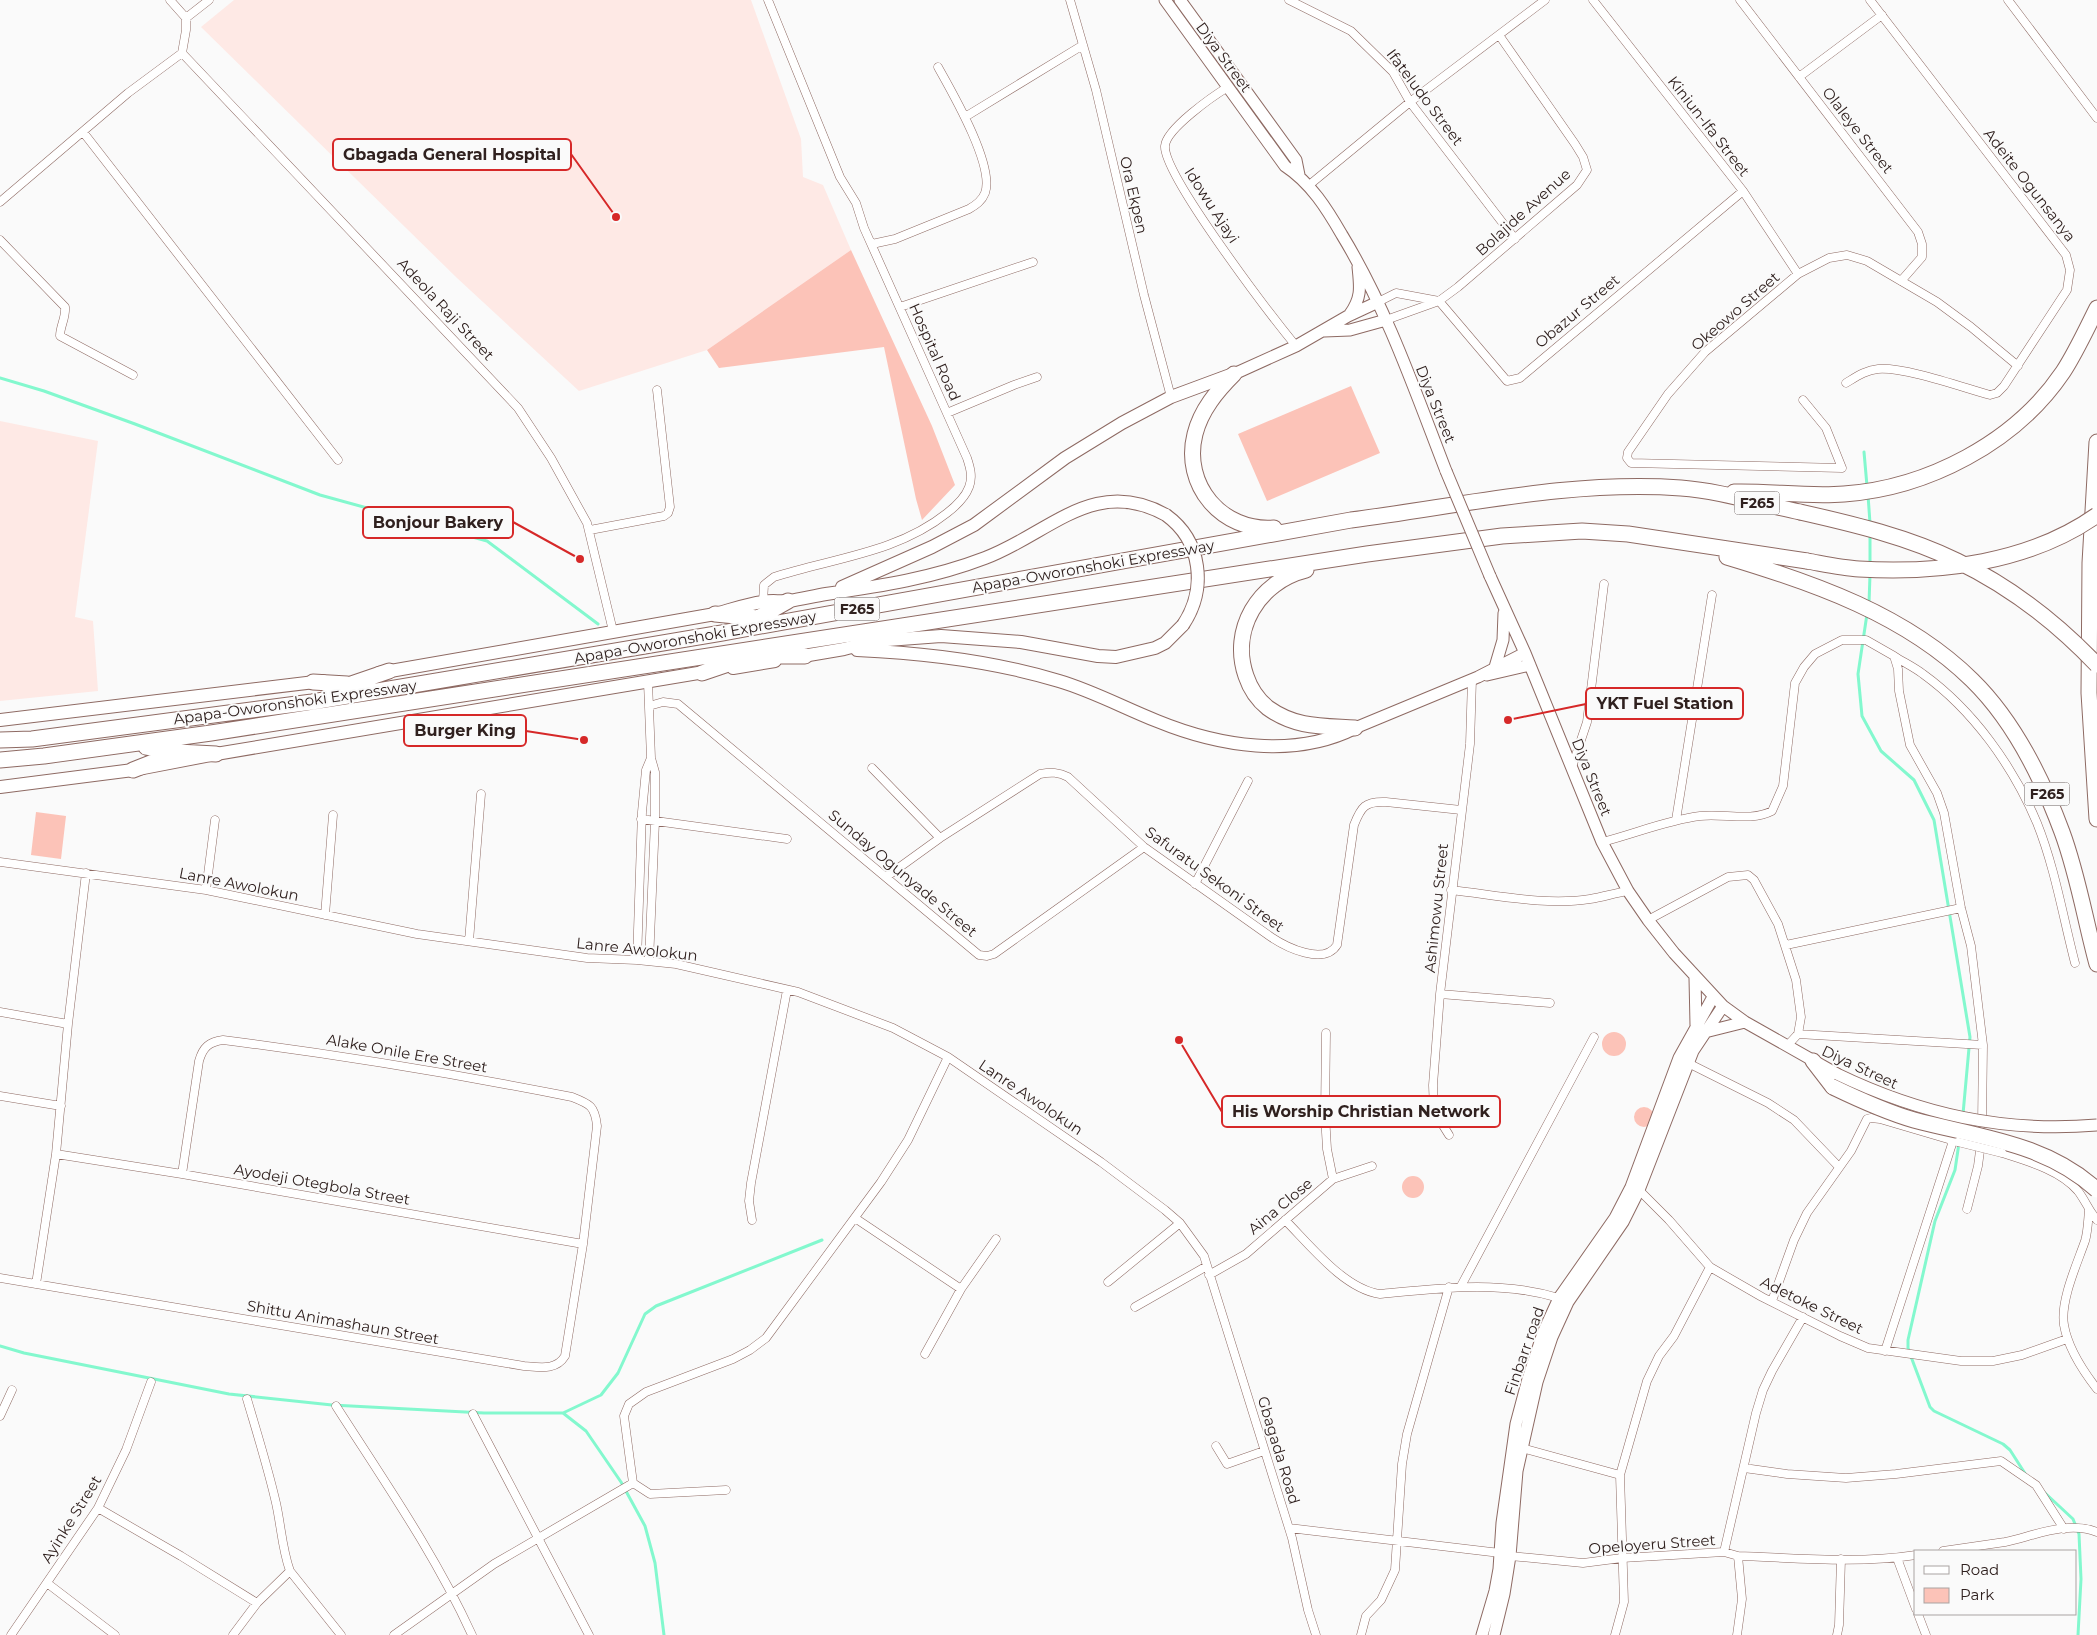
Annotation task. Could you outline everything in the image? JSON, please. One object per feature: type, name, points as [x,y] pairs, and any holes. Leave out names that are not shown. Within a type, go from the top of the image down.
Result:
[{"type":"highway","points":[[1714,492],[1760,491],[1819,495],[1845,494],[1894,487],[1919,480],[1951,465],[2002,434],[2026,414],[2063,373],[2097,308]]},
{"type":"highway","points":[[1234,374],[1209,403],[1201,417],[1192,447],[1194,477],[1208,499],[1228,517],[1264,529],[1351,520]]},
{"type":"highway","points":[[2097,442],[2090,563],[2089,683],[2097,819]]},
{"type":"highway","name":"Apapa-Oworonshoki Expressway","points":[[0,740],[32,739],[312,702],[722,633],[1351,520],[1421,511],[1504,496],[1591,488],[1681,488],[1714,492]]},
{"type":"highway","name":"F265","points":[[1714,492],[1862,527],[1957,561],[2006,589],[2039,612],[2076,643],[2097,665]]},
{"type":"highway","points":[[1680,543],[1858,569],[1904,570],[1940,568],[2018,552],[2054,539],[2097,515]]},
{"type":"highway","name":"Apapa-Oworonshoki Expressway","points":[[0,760],[130,745],[211,733],[1367,554],[1502,536],[1582,530],[1680,543]]},
{"type":"highway","name":"F265","points":[[1680,543],[1761,567],[1822,590],[1884,617],[1914,634],[1972,680],[2017,738],[2036,770],[2063,834],[2097,964]]},
{"type":"highway","points":[[1355,728],[1306,725],[1291,721],[1278,714],[1266,706],[1255,694],[1248,681],[1240,655],[1242,639],[1252,610],[1261,596],[1272,585],[1301,571],[1367,554]]},
{"type":"highway","points":[[722,633],[758,619],[788,601]]},
{"type":"highway","points":[[715,614],[758,619],[795,620]]},
{"type":"highway","points":[[702,673],[794,642]]},
{"type":"highway","points":[[698,657],[805,656]]},
{"type":"highway","points":[[312,702],[351,684],[389,671]]},
{"type":"highway","points":[[313,682],[393,688]]},
{"type":"highway","points":[[133,770],[177,752],[211,733]]},
{"type":"highway","points":[[130,745],[177,752],[216,754]]},
{"type":"highway","points":[[1813,1061],[1835,1080],[1878,1108],[1913,1120],[1997,1138],[2036,1152],[2074,1172],[2097,1190]]},
{"type":"main road","name":"Diya Street","points":[[1165,0],[1285,166],[1299,175],[1324,205],[1358,261],[1386,320],[1446,471],[1504,609],[1525,653],[1602,842],[1628,891],[1648,920],[1713,997],[1745,1022],[1813,1061]]},
{"type":"main road","name":"Diya Street","points":[[1180,0],[1296,160],[1299,175]]},
{"type":"main road","points":[[1348,316],[1358,303],[1360,288],[1358,261]]},
{"type":"main road","points":[[823,595],[880,571],[974,525],[1065,458],[1122,423],[1171,397],[1234,374],[1296,346],[1348,316],[1378,302]]},
{"type":"main road","points":[[1322,331],[1350,330],[1386,320]]},
{"type":"main road","points":[[0,788],[133,770],[216,754],[805,656],[874,641],[940,636],[1021,642],[1098,656],[1116,657],[1156,648],[1166,643],[1183,625],[1196,597],[1197,564],[1191,544],[1177,523],[1154,508],[1121,500],[1097,503],[1066,515],[1010,548],[927,577],[823,595]]},
{"type":"main road","name":"Apapa-Oworonshoki Expressway","points":[[0,720],[389,671],[715,614],[763,602],[788,601],[823,595]]},
{"type":"main road","points":[[1495,667],[1503,640],[1504,609]]},
{"type":"main road","points":[[844,649],[959,658],[1012,669],[1059,681],[1112,700],[1157,721],[1204,738],[1278,747],[1341,735],[1475,678],[1525,653]]},
{"type":"main road","points":[[1475,678],[1530,665]]},
{"type":"main road","points":[[1695,978],[1700,1028]]},
{"type":"main road","points":[[1689,1049],[1713,997]]},
{"type":"main road","points":[[1700,1028],[1723,1006]]},
{"type":"main road","points":[[1700,1028],[1745,1022]]},
{"type":"main road","name":"Finbarr road","points":[[1482,1635],[1492,1629],[1517,1471],[1537,1382],[1552,1337],[1568,1302],[1623,1222],[1639,1190],[1670,1114],[1688,1063],[1689,1049]]},
{"type":"main road","name":"Finbarr road","points":[[1505,1554],[1502,1522],[1516,1424],[1543,1332],[1559,1298],[1615,1218],[1631,1187],[1689,1049]]},
{"type":"main road","name":"Diya Street","points":[[1835,1080],[1910,1105],[1971,1120],[2041,1126],[2097,1125]]},
{"type":"street","points":[[0,202],[128,94],[182,52],[186,18],[170,0]]},
{"type":"street","points":[[186,18],[209,0]]},
{"type":"street","name":"Hospital Road","points":[[763,602],[764,585],[774,577],[885,547],[934,524],[954,508],[965,496],[970,486],[971,470],[872,244],[856,203],[840,177],[768,0]]},
{"type":"street","name":"Ora Ekpen","points":[[1070,0],[1083,45],[1171,397]]},
{"type":"street","name":"Ifateludo Street","points":[[1289,0],[1351,31],[1393,72],[1410,102],[1515,239]]},
{"type":"street","points":[[1308,186],[1410,102],[1544,0]]},
{"type":"street","name":"Kiniun-Ifa Street","points":[[1593,0],[1743,191],[1798,274]]},
{"type":"street","name":"Olaleye Street","points":[[1740,0],[1918,232],[1922,244],[1922,257],[1902,281]]},
{"type":"street","name":"Adeite Ogunsanya","points":[[1846,383],[1862,374],[1879,369],[1907,372],[1990,395],[1997,392],[2004,386],[2018,366],[2067,290],[2070,270],[2066,255],[1870,0]]},
{"type":"street","points":[[2008,0],[2097,118]]},
{"type":"street","points":[[1799,77],[1882,15]]},
{"type":"street","name":"Bolajide Avenue","points":[[1386,320],[1439,301],[1515,239],[1576,185],[1588,170],[1575,144],[1499,35]]},
{"type":"street","points":[[965,117],[1083,45]]},
{"type":"street","name":"Adeola Raji Street","points":[[182,52],[518,408],[551,458],[590,530],[613,631]]},
{"type":"street","points":[[872,244],[895,238],[969,209],[979,203],[986,192],[987,173],[965,117],[938,67]]},
{"type":"street","name":"Idowu Ajayi","points":[[1228,87],[1215,95],[1172,131],[1165,147],[1167,158],[1185,194],[1296,346]]},
{"type":"street","points":[[83,132],[338,460]]},
{"type":"street","name":"Obazur Street","points":[[1439,301],[1507,381],[1520,378],[1743,191]]},
{"type":"street","points":[[0,240],[65,307],[66,314],[60,329],[60,336],[133,375]]},
{"type":"street","name":"Okeowo Street","points":[[1803,400],[1826,428],[1842,468],[1631,463],[1627,458],[1628,452],[1668,394],[1705,352],[1798,274],[1829,258],[1847,255],[1867,261],[1902,281],[1958,317],[2018,366]]},
{"type":"street","points":[[900,307],[1033,262]]},
{"type":"street","points":[[1378,302],[1396,293],[1439,301]]},
{"type":"street","points":[[947,412],[1014,385],[1037,378]]},
{"type":"street","points":[[590,530],[664,516],[668,513],[670,507],[657,390]]},
{"type":"street","points":[[1572,767],[1586,722],[1604,584]]},
{"type":"street","points":[[1676,820],[1712,595]]},
{"type":"street","points":[[1602,842],[1676,820],[1701,816],[1757,816],[1772,811],[1783,786],[1795,684],[1804,667],[1815,654],[1842,640],[1866,640],[1923,674],[1971,717],[2010,771],[2037,823],[2075,963]]},
{"type":"street","points":[[1894,656],[1898,669],[1899,691],[1910,745],[1937,793],[1944,813],[1961,908],[1971,946],[1983,1045],[1983,1108],[1980,1156],[1967,1210]]},
{"type":"street","name":"Ashimowu Street","points":[[1449,1136],[1434,1111],[1433,1085],[1440,994],[1470,744],[1475,678]]},
{"type":"street","points":[[648,682],[651,758],[655,772],[656,820],[649,962]]},
{"type":"street","name":"Sunday Ogunyade Street","points":[[649,706],[663,702],[678,704],[979,955],[987,956],[994,954],[1144,847]]},
{"type":"street","points":[[637,960],[641,818],[646,770],[651,758]]},
{"type":"street","points":[[872,768],[940,838]]},
{"type":"street","name":"Safuratu Sekoni Street","points":[[886,877],[940,838],[1040,774],[1050,772],[1061,773],[1068,777],[1144,847],[1283,945],[1324,955],[1334,950],[1337,945],[1354,826],[1359,813],[1365,805],[1375,802],[1386,802],[1461,810]]},
{"type":"street","points":[[1195,884],[1248,781]]},
{"type":"street","points":[[469,940],[482,794]]},
{"type":"street","points":[[325,914],[333,815]]},
{"type":"street","points":[[641,818],[786,839]]},
{"type":"street","points":[[206,890],[215,820]]},
{"type":"street","name":"Lanre Awolokun","points":[[0,862],[206,890],[417,934],[587,958],[637,960],[701,968],[787,990],[849,1010],[893,1028],[948,1057],[1102,1162],[1180,1223],[1204,1256],[1209,1275]]},
{"type":"street","points":[[36,1284],[56,1154],[68,1024],[86,873]]},
{"type":"street","points":[[1648,920],[1728,877],[1748,874],[1754,880],[1778,924],[1796,980],[1801,1017],[1798,1034],[1786,1046]]},
{"type":"street","points":[[1451,890],[1535,900],[1589,899],[1628,891]]},
{"type":"street","points":[[1786,945],[1961,908]]},
{"type":"street","points":[[752,1220],[750,1183],[787,990]]},
{"type":"street","points":[[1440,994],[1550,1003]]},
{"type":"street","points":[[0,1012],[68,1024]]},
{"type":"street","points":[[1326,1033],[1325,1115],[1327,1149],[1333,1179]]},
{"type":"street","points":[[1798,1034],[1983,1045]]},
{"type":"street","points":[[1461,1286],[1594,1037]]},
{"type":"street","name":"Alake Onile Ere Street","points":[[182,1174],[199,1061],[203,1050],[215,1041],[223,1040],[326,1053],[480,1079],[572,1097],[592,1106],[596,1115],[596,1126],[583,1244]]},
{"type":"street","points":[[726,1490],[650,1494],[633,1483],[624,1416],[629,1404],[646,1392],[734,1359],[766,1338],[881,1182],[908,1140],[948,1057]]},
{"type":"street","points":[[1688,1063],[1768,1102],[1794,1120],[1839,1168]]},
{"type":"street","points":[[0,1096],[61,1106]]},
{"type":"street","points":[[1772,1301],[1794,1240],[1807,1214],[1851,1152],[1867,1119],[1870,1118],[2002,1153],[2048,1170],[2077,1190],[2097,1220]]},
{"type":"street","points":[[1885,1351],[1955,1142]]},
{"type":"street","name":"Ayodeji Otegbola Street","points":[[56,1154],[583,1244]]},
{"type":"street","name":"Aina Close","points":[[1209,1275],[1246,1254],[1333,1179],[1372,1166]]},
{"type":"street","name":"Adetoke Street","points":[[1639,1190],[1710,1266],[1772,1301],[1868,1348],[1961,1361],[1993,1361],[2022,1355],[2067,1339]]},
{"type":"street","points":[[2089,1210],[2086,1238],[2064,1306],[2064,1324],[2067,1339],[2083,1371],[2097,1390]]},
{"type":"street","points":[[855,1218],[960,1289]]},
{"type":"street","points":[[1285,1220],[1347,1282],[1369,1293],[1380,1294],[1461,1286],[1526,1290],[1559,1298]]},
{"type":"street","points":[[1108,1282],[1180,1223]]},
{"type":"street","points":[[925,1354],[960,1289],[996,1239]]},
{"type":"street","name":"Shittu Animashaun Street","points":[[0,1278],[541,1368],[561,1363],[565,1356],[583,1244]]},
{"type":"street","points":[[1135,1307],[1207,1266]]},
{"type":"street","points":[[1615,1635],[1624,1602],[1620,1475],[1647,1382],[1710,1266]]},
{"type":"street","name":"Gbagada Road","points":[[1209,1275],[1289,1528],[1308,1610],[1316,1635]]},
{"type":"street","points":[[1362,1635],[1366,1616],[1381,1600],[1394,1570],[1402,1464],[1407,1434],[1449,1288]]},
{"type":"street","points":[[1724,1552],[1763,1390],[1803,1317]]},
{"type":"street","name":"Ayinke Street","points":[[11,1635],[98,1508],[126,1450],[152,1382]]},
{"type":"street","points":[[0,1416],[12,1390]]},
{"type":"street","points":[[247,1399],[267,1467],[280,1523],[286,1560],[290,1571],[342,1635]]},
{"type":"street","points":[[336,1406],[406,1515],[453,1593],[472,1635]]},
{"type":"street","points":[[473,1414],[589,1635]]},
{"type":"street","points":[[1216,1446],[1227,1464],[1264,1451]]},
{"type":"street","points":[[1522,1448],[1620,1475]]},
{"type":"street","points":[[1744,1468],[1787,1474],[1846,1478],[2002,1461],[2036,1485],[2067,1528]]},
{"type":"street","points":[[394,1635],[494,1564],[633,1483]]},
{"type":"street","points":[[98,1508],[257,1603]]},
{"type":"street","points":[[1950,1550],[2007,1542],[2067,1528],[2082,1527],[2097,1532]]},
{"type":"street","name":"Opeloyeru Street","points":[[1289,1528],[1583,1563],[1622,1558],[1724,1552],[1738,1556],[1841,1559],[1897,1558],[1914,1555]]},
{"type":"street","points":[[1737,1635],[1742,1599],[1738,1556]]},
{"type":"street","points":[[1897,1558],[1914,1604]]},
{"type":"street","points":[[1837,1635],[1841,1559]]},
{"type":"street","points":[[233,1635],[257,1603],[290,1571]]},
{"type":"street","points":[[47,1584],[115,1635]]},
{"type":"street","points":[[1918,1615],[1926,1635]]},
{"type":"shaded area","points":[[234,0],[751,0],[801,139],[803,177],[823,185],[851,250],[707,350],[579,391],[457,278],[201,27]]},
{"type":"shaded area","points":[[0,421],[98,441],[75,617],[93,621],[98,691],[0,701]]},
{"type":"green space","points":[[851,250],[932,426],[955,485],[922,520],[884,347],[719,368],[707,350]]},
{"type":"green space","points":[[1351,386],[1380,453],[1267,501],[1238,434]]},
{"type":"green space","points":[[36,812],[66,816],[61,859],[31,855]]},
{"type":"green space","points":[[1614,1032],[1623,1035],[1626,1044],[1623,1053],[1614,1056],[1605,1053],[1602,1044],[1605,1035]]},
{"type":"green space","points":[[1644,1107],[1651,1110],[1654,1117],[1651,1124],[1644,1127],[1637,1124],[1634,1117],[1637,1110]]},
{"type":"green space","points":[[1413,1176],[1423,1183],[1424,1187],[1417,1197],[1413,1198],[1403,1191],[1402,1187],[1409,1177]]},
{"type":"waterway","points":[[0,378],[44,391],[135,424],[320,495],[487,541],[598,624]]},
{"type":"waterway","points":[[1864,452],[1867,486]]},
{"type":"waterway","points":[[1868,495],[1870,523]]},
{"type":"waterway","points":[[1870,535],[1870,566]]},
{"type":"waterway","points":[[1869,603],[1870,575]]},
{"type":"waterway","points":[[1867,614],[1858,674],[1862,716],[1881,751],[1914,780],[1934,820],[1970,1037],[1963,1114]]},
{"type":"waterway","points":[[1959,1143],[1955,1170],[1935,1221],[1908,1340],[1908,1348],[1930,1407],[1934,1411],[2003,1444],[2010,1450],[2026,1475]]},
{"type":"waterway","points":[[0,1346],[24,1353],[229,1394],[332,1405],[484,1413],[563,1413],[601,1395],[618,1373],[645,1314],[656,1306],[822,1240]]},
{"type":"waterway","points":[[563,1413],[586,1431],[621,1482],[645,1526],[655,1563],[664,1635]]},
{"type":"waterway","points":[[2045,1493],[2073,1519],[2079,1534],[2081,1579],[2078,1635]]},
{"type":"place","name":"Gbagada General Hospital","points":[[616,217]]},
{"type":"place","name":"Bonjour Bakery","points":[[580,559]]},
{"type":"place","name":"YKT Fuel Station","points":[[1508,720]]},
{"type":"place","name":"Burger King","points":[[584,740]]},
{"type":"place","name":"His Worship Christian Network","points":[[1179,1040]]}]
